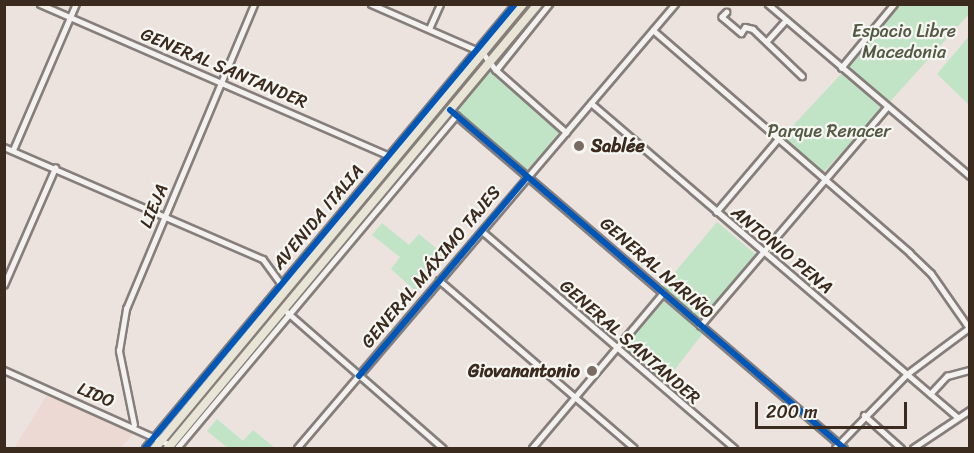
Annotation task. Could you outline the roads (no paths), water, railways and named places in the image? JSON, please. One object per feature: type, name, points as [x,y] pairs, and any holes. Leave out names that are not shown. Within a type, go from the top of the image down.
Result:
[{"type":"main road","name":"AVENIDA ITALIA","points":[[155,448],[160,437],[392,159],[472,67],[480,51],[523,4]]},
{"type":"main road","name":"AVENIDA ITALIA","points":[[173,447],[453,113],[480,74],[538,4]]},
{"type":"street","name":"GENERAL SANTANDER","points":[[40,4],[392,159]]},
{"type":"street","points":[[13,150],[76,4]]},
{"type":"street","name":"LIEJA","points":[[134,425],[122,371],[120,334],[132,294],[164,215],[254,4]]},
{"type":"street","points":[[371,4],[480,51],[491,61],[496,70],[566,132]]},
{"type":"street","points":[[429,29],[440,4]]},
{"type":"street","name":"AVENIDA ITALIA","points":[[145,448],[160,437],[281,284],[392,159],[515,4]]},
{"type":"street","points":[[496,70],[549,4]]},
{"type":"street","name":"GENERAL MÁXIMO TAJES","points":[[297,448],[675,4]]},
{"type":"street","points":[[768,4],[969,176]]},
{"type":"street","points":[[841,68],[894,4]]},
{"type":"street","points":[[727,12],[722,17],[741,33],[745,27],[753,28],[767,41],[765,43],[802,76]]},
{"type":"street","points":[[767,41],[786,20]]},
{"type":"street","points":[[653,30],[928,269],[969,328],[907,374],[864,415],[837,446]]},
{"type":"street","points":[[472,67],[480,74]]},
{"type":"street","name":"ANTONIO PENA","points":[[591,103],[957,417]]},
{"type":"street","points":[[700,326],[887,107]]},
{"type":"street","name":"GENERAL NARIÑO","points":[[453,113],[837,446],[844,448]]},
{"type":"street","points":[[716,212],[778,139]]},
{"type":"street","points":[[4,147],[263,259],[281,284]]},
{"type":"street","points":[[4,285],[55,168]]},
{"type":"street","name":"GENERAL SANTANDER","points":[[482,231],[734,448]]},
{"type":"street","points":[[439,280],[634,448]]},
{"type":"street","points":[[532,448],[663,293]]},
{"type":"street","points":[[286,311],[443,448]]},
{"type":"street","name":"LIDO","points":[[4,370],[134,425],[160,437],[173,447]]},
{"type":"street","points":[[930,394],[947,376],[969,370]]},
{"type":"street","points":[[913,448],[969,410]]},
{"type":"street","points":[[864,415],[901,448]]},
{"type":"place","name":"Sablée","points":[[579,146]]},
{"type":"place","name":"Giovanantonio","points":[[592,371]]},
{"type":"park label","name":"Espacio Libre Macedonia","points":[[904,42]]},
{"type":"park label","name":"Parque Renacer","points":[[829,131]]}]
